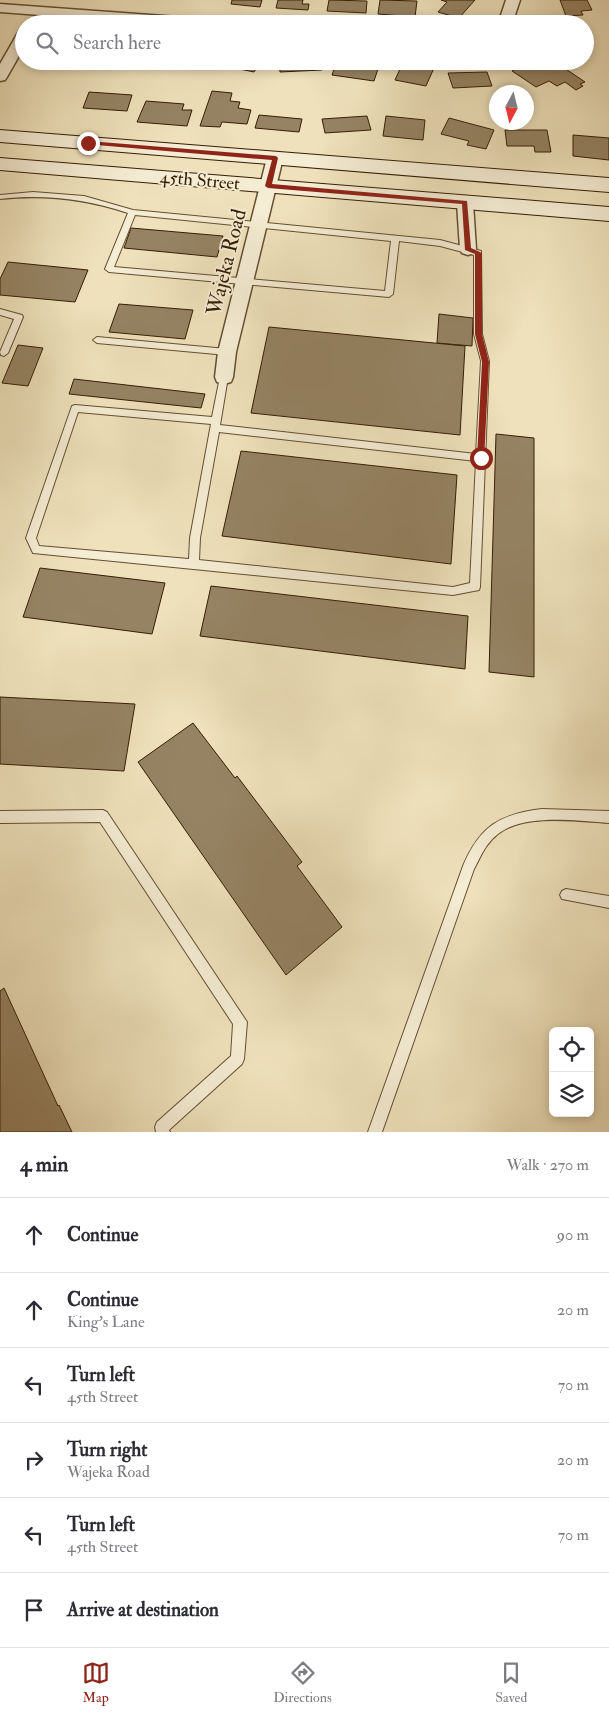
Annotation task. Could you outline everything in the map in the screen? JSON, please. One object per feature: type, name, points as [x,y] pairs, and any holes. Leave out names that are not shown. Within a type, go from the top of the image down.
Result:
[{"type":"main road","name":"45th Street","points":[[0,136],[609,185]]},
{"type":"main road","name":"45th Street","points":[[0,164],[609,214]]},
{"type":"street","points":[[508,15],[513,0]]},
{"type":"street","points":[[0,8],[101,15]]},
{"type":"street","points":[[34,15],[36,10]]},
{"type":"street","points":[[0,76],[15,50]]},
{"type":"street","name":"Wajeka Road","points":[[224,377],[227,352],[276,158]]},
{"type":"street","points":[[465,202],[468,250]]},
{"type":"lane","points":[[0,197],[17,194],[66,197],[104,202],[132,212],[440,243],[478,253],[478,334],[485,362],[481,458],[475,587],[453,591],[194,564],[36,550],[31,538],[75,408],[481,458]]},
{"type":"lane","points":[[132,212],[110,269],[388,294],[395,238]]},
{"type":"lane","points":[[0,312],[19,317],[4,353]]},
{"type":"lane","points":[[97,340],[227,352]]},
{"type":"lane","points":[[194,564],[195,538],[224,377]]},
{"type":"lane","points":[[375,1132],[469,866],[485,838],[508,821],[536,815],[609,817]]},
{"type":"lane","points":[[0,817],[103,816],[240,1022],[237,1059],[162,1126],[163,1132]]},
{"type":"lane","points":[[566,895],[609,902]]},
{"type":"building","points":[[232,0],[262,0],[260,7],[231,4]]},
{"type":"building","points":[[278,0],[303,0],[302,4],[309,4],[308,10],[276,8]]},
{"type":"building","points":[[329,0],[367,1],[366,13],[327,11]]},
{"type":"building","points":[[380,0],[417,1],[415,15],[378,14]]},
{"type":"building","points":[[441,0],[475,0],[462,15],[448,15],[438,12],[447,2]]},
{"type":"building","points":[[560,0],[587,0],[592,10],[581,11],[583,15],[566,15]]},
{"type":"building","points":[[280,70],[322,70],[280,72]]},
{"type":"building","points":[[334,70],[378,70],[374,81],[332,75]]},
{"type":"building","points":[[400,70],[433,70],[426,86],[395,80]]},
{"type":"building","points":[[567,70],[585,82],[580,84],[583,86],[576,90],[565,82],[557,86],[549,81],[536,87],[512,71]]},
{"type":"building","points":[[487,72],[492,85],[453,88],[448,73]]},
{"type":"building","points":[[212,91],[232,93],[230,101],[240,102],[238,108],[251,110],[247,124],[222,122],[220,127],[200,126]]},
{"type":"building","points":[[89,92],[132,95],[127,111],[83,108]]},
{"type":"building","points":[[146,101],[184,104],[182,110],[192,110],[187,126],[137,122]]},
{"type":"building","points":[[259,115],[302,119],[299,132],[255,128]]},
{"type":"building","points":[[367,116],[371,130],[325,133],[322,119]]},
{"type":"building","points":[[386,116],[425,120],[423,140],[383,136]]},
{"type":"building","points":[[449,118],[494,130],[486,149],[467,145],[469,141],[441,134]]},
{"type":"building","points":[[505,130],[547,130],[551,152],[535,152],[534,146],[507,146]]},
{"type":"building","points":[[573,135],[609,138],[609,160],[573,156]]},
{"type":"building","points":[[131,228],[223,236],[217,257],[124,248]]},
{"type":"building","points":[[8,262],[88,270],[75,302],[0,295],[0,279]]},
{"type":"building","points":[[119,304],[193,310],[185,339],[109,332]]},
{"type":"building","points":[[439,314],[473,318],[472,346],[437,343]]},
{"type":"building","points":[[269,327],[465,346],[460,435],[251,413]]},
{"type":"building","points":[[18,345],[43,348],[28,386],[2,383]]},
{"type":"building","points":[[74,379],[205,394],[201,408],[69,394]]},
{"type":"building","points":[[496,434],[534,438],[534,677],[489,672]]},
{"type":"building","points":[[241,451],[457,475],[451,564],[222,536]]},
{"type":"building","points":[[40,568],[165,583],[152,634],[23,617]]},
{"type":"building","points":[[211,586],[468,616],[465,669],[200,636]]},
{"type":"building","points":[[0,697],[135,704],[124,771],[0,764]]},
{"type":"building","points":[[193,723],[235,778],[237,776],[302,862],[297,866],[342,927],[286,975],[138,762]]},
{"type":"building","points":[[4,988],[58,1106],[72,1132],[0,1132],[0,991]]},
{"type":"route","points":[[88,143],[276,158],[268,186],[465,202],[468,250],[478,253],[478,334],[485,362],[481,458]]}]
